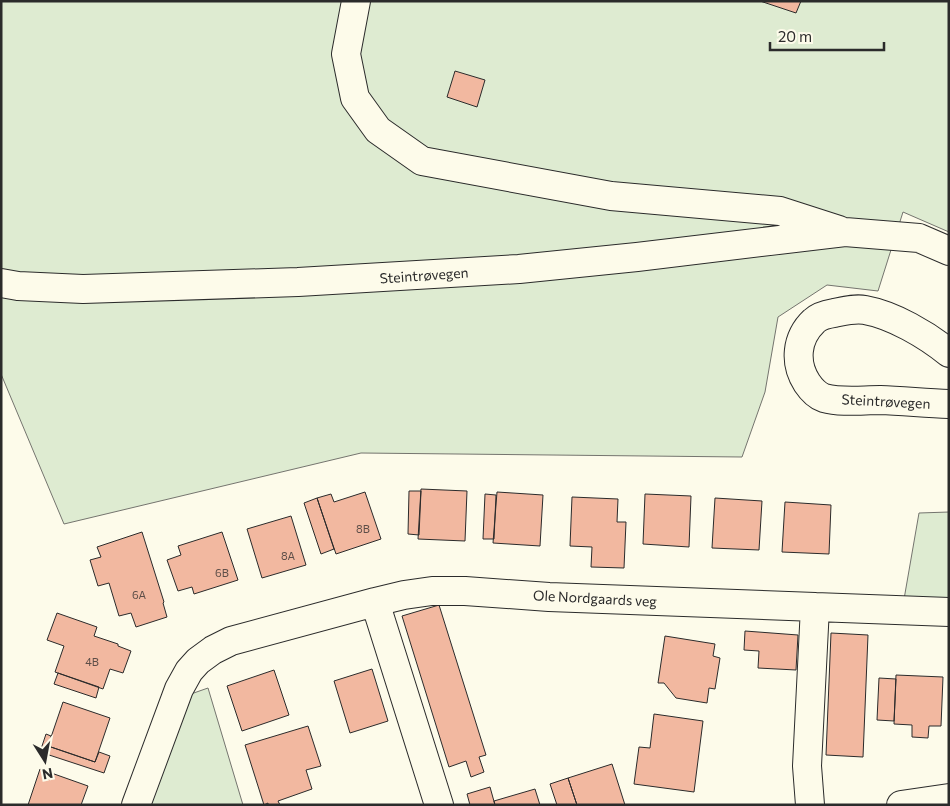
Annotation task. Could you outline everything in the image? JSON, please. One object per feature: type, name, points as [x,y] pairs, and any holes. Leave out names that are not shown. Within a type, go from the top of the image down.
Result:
[{"type":"street","name":"Steintrøvegen","points":[[356,1],[346,54],[355,98],[378,130],[422,161],[611,196],[780,211],[845,232]]},
{"type":"street","name":"Steintrøvegen","points":[[1,283],[18,286],[83,289],[298,282],[519,269],[845,232],[919,238],[949,251]]},
{"type":"street","name":"Steintrøvegen","points":[[949,353],[913,329],[879,314],[863,310],[848,310],[826,314],[814,320],[800,341],[797,353],[803,377],[812,390],[823,397],[848,401],[880,400],[949,404]]},
{"type":"street","name":"Ole Nordgaards veg","points":[[136,805],[178,689],[198,661],[230,641],[375,602],[432,591],[465,591],[550,597],[949,612]]},
{"type":"street","points":[[375,602],[439,805]]},
{"type":"street","points":[[810,805],[807,766],[815,607]]},
{"type":"street","points":[[901,805],[949,798]]},
{"type":"green space","points":[[1,1],[949,1],[949,232],[903,212],[878,291],[827,285],[778,317],[765,392],[742,457],[361,453],[64,524],[1,374]]},
{"type":"green space","points":[[949,512],[949,605],[903,605],[919,513]]},
{"type":"green space","points":[[208,688],[243,805],[147,805],[188,695]]},
{"type":"building","points":[[760,1],[801,1],[796,13]]},
{"type":"building","points":[[455,71],[485,80],[477,107],[447,97]]},
{"type":"building","points":[[421,489],[467,491],[465,541],[418,539]]},
{"type":"building","points":[[409,491],[421,491],[419,535],[408,534]]},
{"type":"building","points":[[365,492],[381,539],[336,554],[317,498],[331,494],[334,502]]},
{"type":"building","points":[[497,492],[543,495],[540,546],[493,543]]},
{"type":"building","points":[[485,494],[496,495],[494,539],[483,539]]},
{"type":"building","points":[[645,494],[691,496],[689,547],[643,544]]},
{"type":"building","points":[[572,497],[618,499],[617,522],[626,522],[624,568],[591,567],[592,547],[570,546]]},
{"type":"building","points":[[317,498],[334,549],[321,554],[304,503]]},
{"type":"building","points":[[715,498],[762,501],[759,550],[712,548]]},
{"type":"building","points":[[785,502],[831,505],[829,554],[782,552]]},
{"type":"building","points":[[291,516],[306,565],[262,578],[247,529]]},
{"type":"building","points":[[142,532],[167,617],[136,627],[131,613],[119,616],[109,583],[98,586],[90,560],[101,557],[97,547]]},
{"type":"building","points":[[222,532],[238,580],[194,594],[192,587],[178,591],[167,560],[181,555],[178,546]]},
{"type":"building","points":[[439,605],[486,755],[479,757],[484,772],[471,777],[466,761],[449,767],[402,616]]},
{"type":"building","points":[[57,613],[97,627],[94,636],[118,644],[118,646],[131,651],[123,673],[110,669],[103,689],[55,672],[64,646],[47,640]]},
{"type":"building","points":[[745,631],[798,635],[796,670],[758,668],[759,651],[744,650]]},
{"type":"building","points":[[831,633],[868,635],[863,757],[826,755]]},
{"type":"building","points":[[665,636],[715,644],[713,656],[720,658],[715,689],[709,688],[707,703],[676,698],[664,683],[658,683]]},
{"type":"building","points":[[372,669],[388,721],[350,733],[334,681]]},
{"type":"building","points":[[274,670],[289,715],[242,731],[227,686]]},
{"type":"building","points":[[58,673],[99,687],[96,698],[54,684]]},
{"type":"building","points":[[896,675],[943,677],[941,726],[929,726],[928,738],[912,737],[912,725],[894,724]]},
{"type":"building","points":[[879,678],[896,679],[894,721],[877,720]]},
{"type":"building","points":[[63,702],[110,718],[95,762],[48,746]]},
{"type":"building","points":[[654,714],[703,721],[694,792],[634,784],[639,747],[650,748]]},
{"type":"building","points":[[308,726],[321,766],[306,770],[312,789],[278,801],[280,805],[268,805],[268,803],[264,805],[245,745]]},
{"type":"building","points":[[46,734],[51,736],[48,746],[95,762],[99,752],[110,756],[104,773],[40,752]]},
{"type":"building","points":[[612,764],[625,805],[577,805],[568,778]]},
{"type":"building","points":[[40,769],[88,786],[81,805],[28,805]]},
{"type":"building","points":[[568,778],[577,805],[557,805],[550,784]]},
{"type":"building","points":[[490,787],[495,805],[470,805],[467,794]]},
{"type":"building","points":[[535,789],[540,805],[495,805],[494,801]]}]
